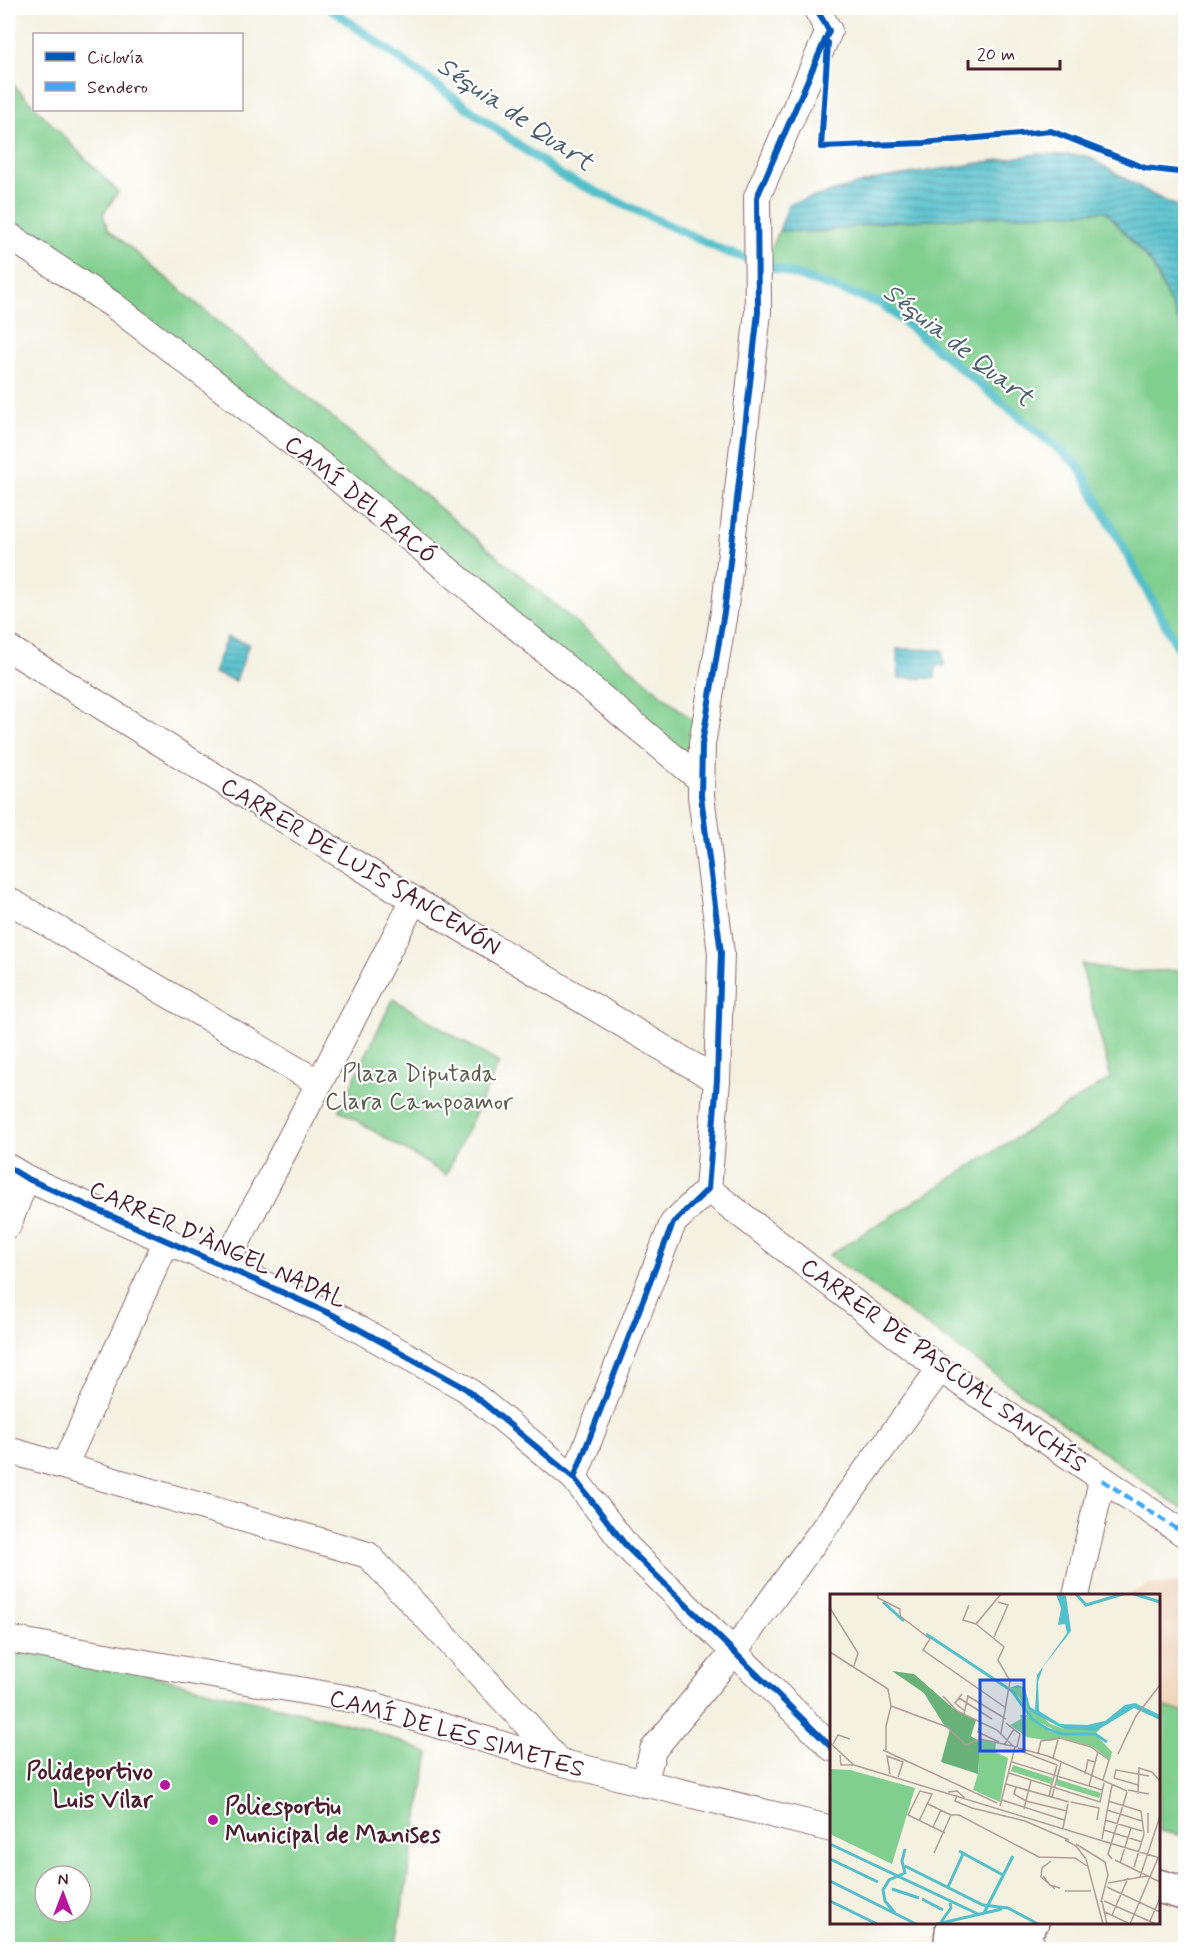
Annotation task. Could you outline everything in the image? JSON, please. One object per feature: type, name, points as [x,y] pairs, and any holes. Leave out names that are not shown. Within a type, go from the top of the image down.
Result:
[{"type":"street","points":[[574,1478],[673,1223],[708,1189],[717,1080],[721,953],[700,780],[702,744],[725,606],[758,312],[757,197],[829,31],[816,8]]},
{"type":"street","name":"CAMÍ DEL RACÓ","points":[[8,235],[113,305],[324,467],[700,780]]},
{"type":"street","name":"CARRER DE LUIS SANCENÓN","points":[[9,652],[414,900],[717,1080]]},
{"type":"street","points":[[8,900],[319,1083]]},
{"type":"street","points":[[225,1265],[414,900]]},
{"type":"street","points":[[8,1225],[17,1172]]},
{"type":"street","name":"CARRER D'ÀNGEL NADAL","points":[[17,1172],[333,1314],[465,1388],[574,1478],[627,1547],[830,1748]]},
{"type":"street","name":"CARRER DE PASCUAL SANCHÍS","points":[[708,1189],[940,1369],[1185,1535]]},
{"type":"street","points":[[64,1466],[167,1240]]},
{"type":"street","points":[[644,1784],[653,1750],[733,1653],[940,1369]]},
{"type":"street","points":[[8,1450],[369,1555],[523,1720],[559,1762]]},
{"type":"street","points":[[1076,1594],[1102,1480]]},
{"type":"street","name":"CAMÍ DE LES SIMETES","points":[[8,1639],[356,1700],[559,1762],[830,1829]]},
{"type":"street","points":[[1160,1887],[1185,1894]]},
{"type":"street","points":[[950,1950],[953,1924]]},
{"type":"street","points":[[960,1924],[966,1930],[982,1937],[1016,1938]]},
{"type":"shaded area","points":[[1185,1582],[1185,1713],[1160,1705],[1160,1594],[1129,1594],[1148,1585]]},
{"type":"green space","points":[[8,79],[33,105],[33,111],[39,111],[118,192],[103,214],[108,229],[704,730],[701,780],[324,467],[8,235]]},
{"type":"green space","points":[[1106,211],[1152,265],[1185,336],[1185,662],[1078,465],[882,304],[765,264],[779,231],[818,232],[885,222]]},
{"type":"green space","points":[[1081,964],[1127,972],[1185,970],[1185,1511],[829,1255],[1111,1078]]},
{"type":"green space","name":"Plaza Diputada Clara Campoamor","points":[[393,999],[499,1063],[446,1175],[339,1110]]},
{"type":"green space","name":"Poliesportiu Municipal de Manises","points":[[8,1641],[365,1728],[429,1753],[395,1949],[8,1950]]},
{"type":"green space","points":[[1160,1705],[1185,1713],[1185,1836],[1160,1831]]},
{"type":"water","points":[[1038,154],[1087,156],[1155,196],[1185,210],[1185,336],[1153,265],[1106,211],[885,222],[818,232],[779,231],[789,204],[877,179]]},
{"type":"water","points":[[227,637],[249,644],[236,681],[213,673]]},
{"type":"water","points":[[897,649],[942,650],[944,666],[936,665],[935,678],[899,678]]},
{"type":"waterway","name":"Séquia de Quart","points":[[330,8],[560,175],[724,251],[882,304],[1078,465],[1186,662]]},
{"type":"marked path","points":[[1102,1480],[1186,1535]]},
{"type":"cycle path","points":[[574,1478],[673,1223],[708,1189],[717,1080],[721,953],[701,796],[702,744],[725,606],[758,312],[757,197],[829,31],[816,8]]},
{"type":"cycle path","points":[[828,43],[821,147],[924,143],[1051,131],[1145,168],[1186,173]]},
{"type":"cycle path","points":[[8,1167],[26,1178],[333,1315],[465,1388],[574,1478],[627,1547],[830,1746]]},
{"type":"place","name":"Polideportivo Luis Vilar","points":[[165,1785]]},
{"type":"place","name":"Poliesportiu Municipal de Manises","points":[[213,1820]]}]
